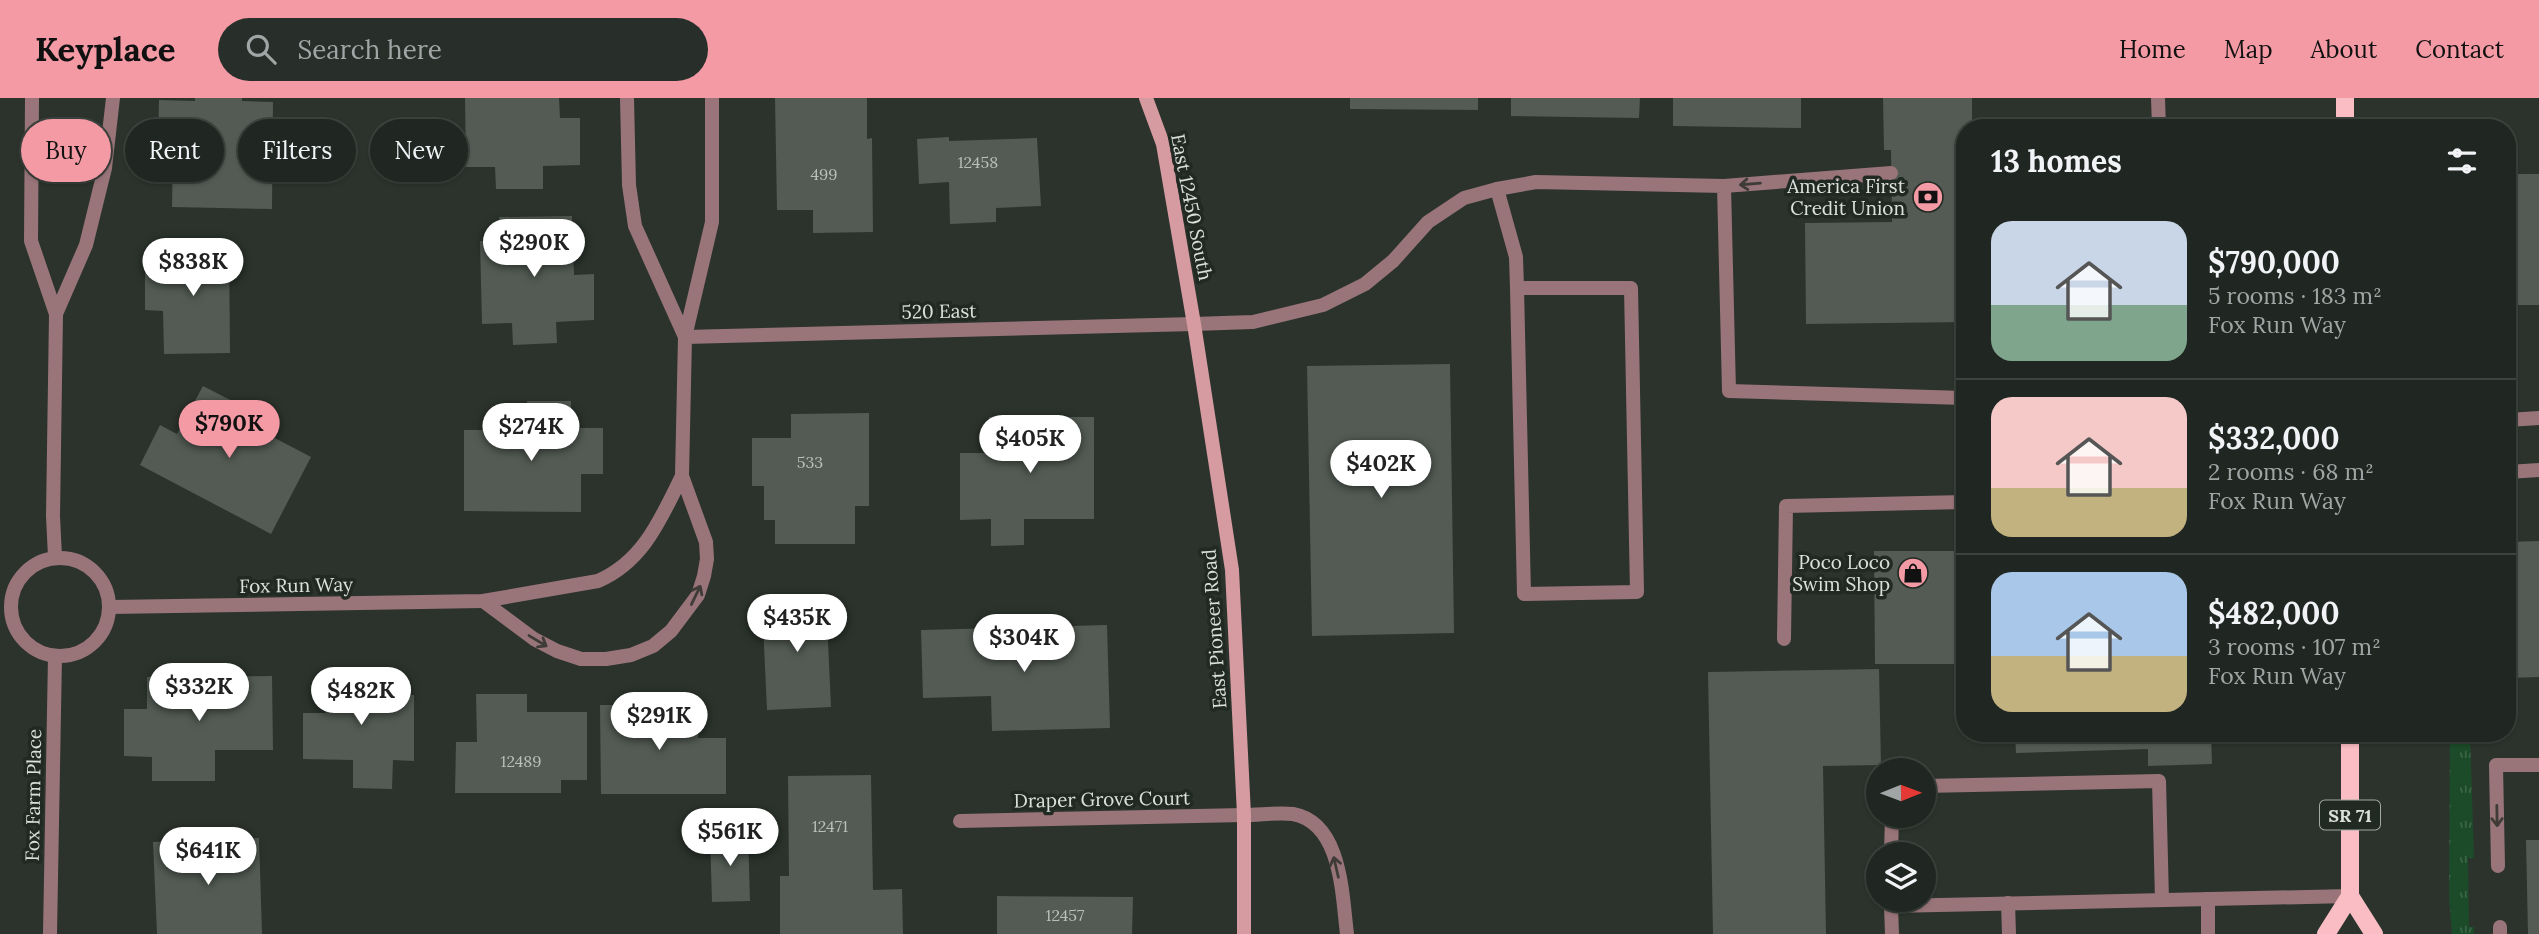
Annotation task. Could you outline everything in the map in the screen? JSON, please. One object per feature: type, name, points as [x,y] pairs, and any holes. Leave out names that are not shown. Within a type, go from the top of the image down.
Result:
[{"type":"main road","points":[[2345,98],[2345,119]]},
{"type":"main road","name":"SR 71","points":[[2350,742],[2350,896]]},
{"type":"main road","points":[[2326,934],[2350,896],[2374,934]]},
{"type":"street","points":[[32,98],[31,241],[56,314],[53,516],[55,557]]},
{"type":"street","points":[[56,314],[86,244],[106,168],[113,98]]},
{"type":"street","points":[[627,98],[629,185],[635,226],[685,337]]},
{"type":"street","points":[[482,601],[534,639],[557,651],[580,659],[606,659],[631,655],[653,646],[686,614],[698,595],[704,576],[706,542],[682,476],[685,337],[712,222],[712,98]]},
{"type":"street","name":"East 12450 South","points":[[1146,98],[1163,144],[1194,324]]},
{"type":"street","points":[[2158,98],[2159,119]]},
{"type":"street","name":"520 East","points":[[685,337],[1254,323],[1322,304],[1365,284],[1393,261],[1428,222],[1464,198],[1497,189],[1536,183],[1724,186],[1892,173]]},
{"type":"street","points":[[1724,186],[1729,391],[1956,398]]},
{"type":"street","points":[[1497,189],[1516,257],[1524,594],[1637,592],[1631,288],[1517,288]]},
{"type":"street","name":"East Pioneer Road","points":[[1194,324],[1232,570],[1244,815],[1244,934]]},
{"type":"street","points":[[2516,419],[2539,418]]},
{"type":"street","points":[[2516,471],[2539,470]]},
{"type":"street","name":"Fox Run Way","points":[[110,607],[482,601],[598,581],[614,574],[635,556],[652,536],[682,476]]},
{"type":"street","points":[[1784,639],[1786,506],[1956,502]]},
{"type":"street","points":[[55,557],[71,558],[98,575],[106,590],[110,607],[107,623],[99,638],[87,649],[72,655],[55,656],[37,651],[23,640],[14,624],[10,607],[14,589],[23,573],[37,562],[55,557]]},
{"type":"street","name":"Fox Farm Place","points":[[50,934],[55,656]]},
{"type":"street","points":[[2498,866],[2496,765],[2539,765]]},
{"type":"street","points":[[1936,786],[2159,781],[2162,900]]},
{"type":"street","name":"Draper Grove Court","points":[[960,821],[1294,814],[1317,825],[1331,844],[1347,934]]},
{"type":"street","points":[[1936,902],[2350,896]]},
{"type":"street","points":[[2208,900],[2208,934]]},
{"type":"street","points":[[2008,903],[2009,934]]},
{"type":"street","points":[[1891,912],[1892,934]]},
{"type":"green space","points":[[2450,742],[2470,742],[2474,858],[2468,858],[2469,927],[2474,927],[2474,934],[2452,934],[2449,898]]},
{"type":"building","points":[[195,98],[242,98],[242,101],[273,102],[273,119],[238,119],[238,182],[272,182],[272,209],[172,207],[172,182],[224,182],[224,119],[159,119],[159,100],[195,101]]},
{"type":"building","points":[[465,98],[559,98],[560,118],[580,118],[580,165],[543,166],[543,189],[496,189],[495,167],[468,167],[468,119],[465,119]]},
{"type":"building","points":[[775,98],[867,98],[867,139],[872,138],[873,232],[813,233],[813,210],[777,210]]},
{"type":"building","points":[[1350,98],[1478,98],[1478,110],[1350,109]]},
{"type":"building","points":[[1511,98],[1640,98],[1639,118],[1511,116]]},
{"type":"building","points":[[1673,98],[1801,98],[1801,128],[1673,126]]},
{"type":"building","name":"America First Credit Union","points":[[1883,98],[1972,98],[1972,119],[1956,119],[1956,322],[1806,324],[1805,223],[1892,222],[1891,150],[1884,150]]},
{"type":"building","points":[[949,137],[949,141],[1037,138],[1041,206],[996,208],[996,222],[950,224],[949,182],[919,184],[917,139]]},
{"type":"building","points":[[2516,174],[2539,174],[2539,305],[2516,305]]},
{"type":"building","points":[[572,216],[574,275],[594,274],[594,320],[556,322],[557,343],[513,345],[512,323],[482,324],[480,241],[500,241],[499,217]]},
{"type":"building","points":[[229,240],[230,353],[164,354],[163,311],[145,310],[145,265],[179,264],[180,241]]},
{"type":"building","points":[[1450,364],[1454,633],[1312,636],[1307,366]]},
{"type":"building","points":[[203,386],[277,424],[271,436],[311,457],[271,534],[140,465],[160,425],[177,434]]},
{"type":"building","points":[[527,401],[571,401],[571,428],[603,428],[603,474],[581,474],[581,512],[464,511],[464,430],[527,430]]},
{"type":"building","points":[[869,413],[869,506],[855,506],[855,544],[775,544],[775,520],[764,520],[764,486],[752,486],[752,438],[791,438],[791,414]]},
{"type":"building","points":[[989,417],[1094,417],[1094,519],[1024,519],[1024,545],[991,546],[991,519],[960,520],[960,453],[990,453]]},
{"type":"building","points":[[2539,541],[2539,677],[2516,678],[2516,542]]},
{"type":"building","points":[[1874,551],[1956,551],[1956,664],[1875,664]]},
{"type":"building","points":[[826,599],[831,707],[767,710],[762,602]]},
{"type":"building","points":[[1107,625],[1110,728],[992,731],[991,696],[923,698],[921,630]]},
{"type":"building","points":[[327,667],[378,668],[378,695],[414,695],[414,761],[393,760],[392,789],[353,788],[353,760],[303,759],[303,713],[326,713]]},
{"type":"building","points":[[1879,669],[1881,758],[1866,758],[1866,765],[1823,766],[1826,934],[1713,934],[1708,672]]},
{"type":"building","points":[[272,676],[273,750],[215,750],[215,781],[152,781],[152,757],[124,756],[124,709],[147,709],[147,677]]},
{"type":"building","points":[[476,694],[527,694],[527,712],[587,712],[587,780],[561,780],[561,793],[455,793],[456,742],[477,742]]},
{"type":"building","points":[[600,705],[698,705],[698,738],[726,738],[726,794],[601,794]]},
{"type":"building","points":[[2015,742],[2211,742],[2212,764],[2148,766],[2148,749],[2016,753]]},
{"type":"building","points":[[871,775],[873,890],[902,889],[903,934],[780,934],[780,876],[789,876],[788,776]]},
{"type":"building","points":[[748,833],[750,901],[712,902],[710,834]]},
{"type":"building","points":[[259,838],[262,934],[157,934],[153,842]]},
{"type":"building","points":[[2526,840],[2539,840],[2539,934],[2528,934]]},
{"type":"building","points":[[997,896],[1133,897],[1132,934],[997,934]]},
{"type":"place","name":"America First Credit Union","points":[[1928,197]]},
{"type":"place","name":"Poco Loco Swim Shop","points":[[1913,573]]}]
